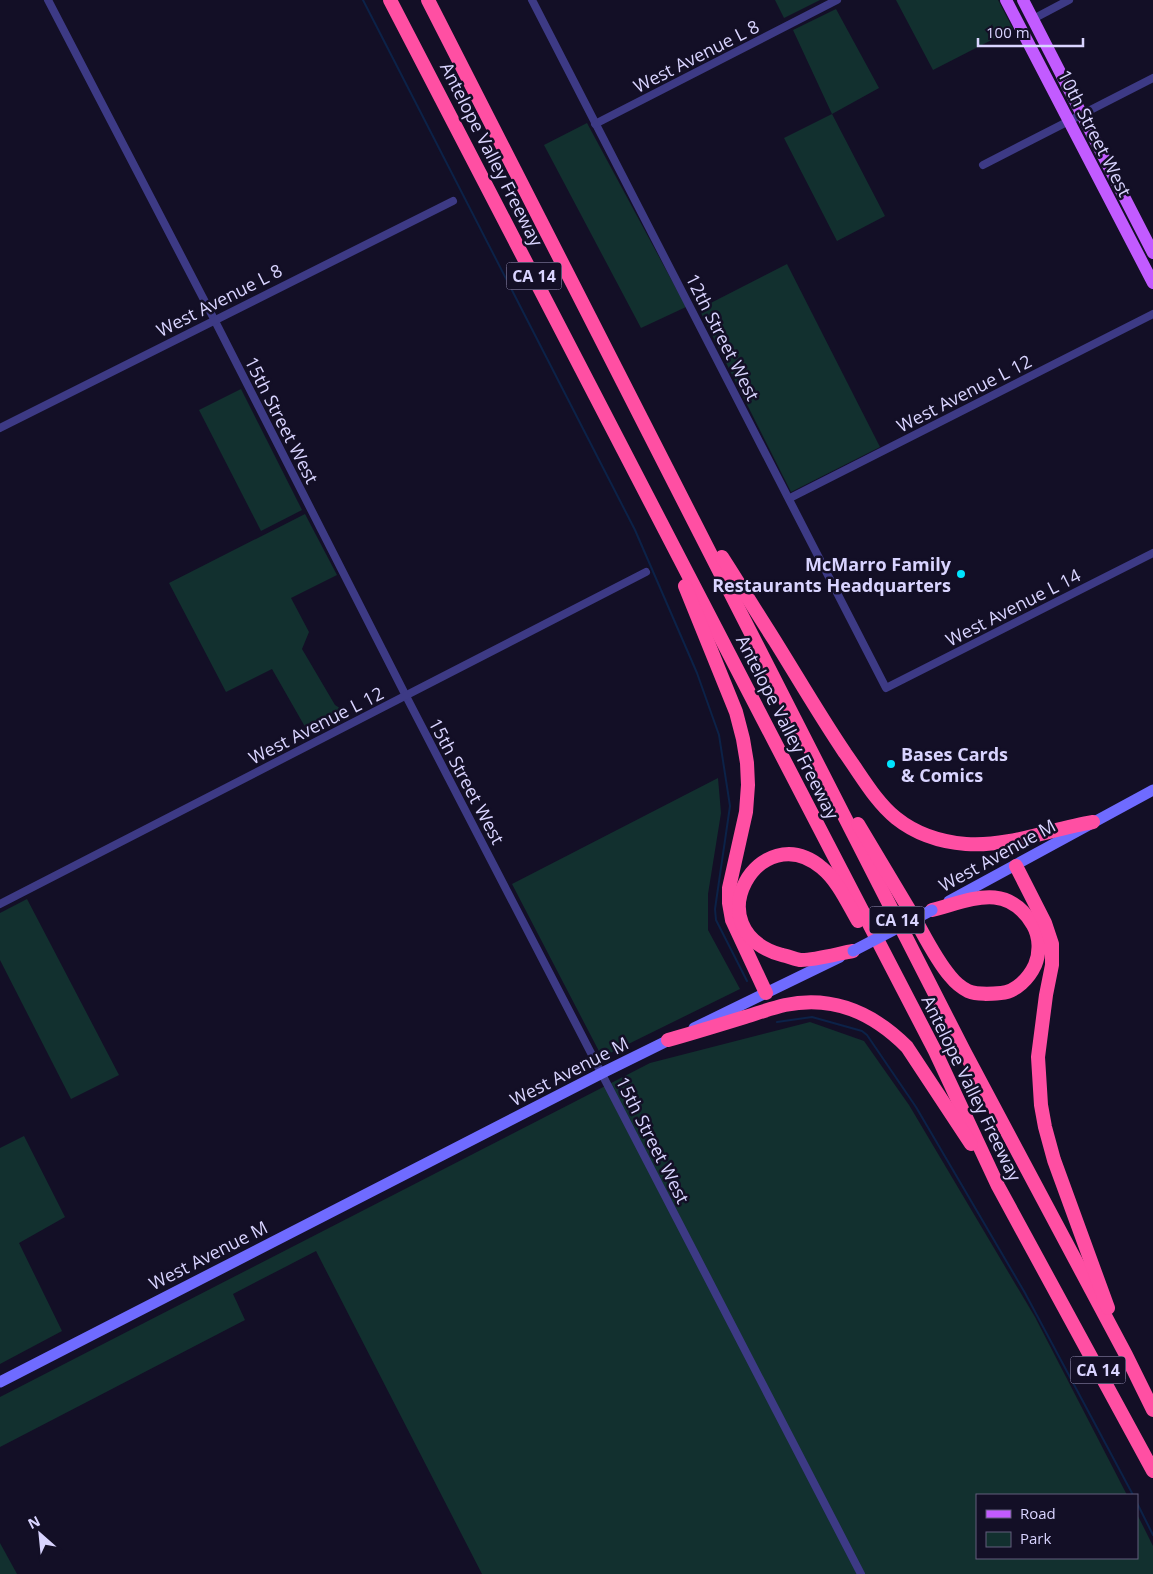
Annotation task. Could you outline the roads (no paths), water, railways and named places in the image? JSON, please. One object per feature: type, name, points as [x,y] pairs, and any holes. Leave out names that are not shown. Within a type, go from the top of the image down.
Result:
[{"type":"highway","name":"Antelope Valley Freeway","points":[[390,0],[935,1051],[998,1186],[1153,1470]]},
{"type":"highway","name":"Antelope Valley Freeway","points":[[428,0],[964,1051],[1126,1355],[1153,1410]]},
{"type":"highway","points":[[674,482],[819,715],[872,792],[895,818],[921,834],[936,839],[967,844],[1008,842],[1068,826],[1093,822]]},
{"type":"highway","points":[[676,552],[682,580],[736,712],[742,739],[747,770],[746,812],[729,888],[729,903],[732,920],[766,993]]},
{"type":"highway","points":[[800,727],[950,976],[966,990],[984,995],[1004,993],[1016,988],[1033,969],[1037,960],[1038,940],[1034,927],[1025,912],[1013,903],[998,898],[983,897],[932,910]]},
{"type":"highway","points":[[853,951],[801,960],[774,953],[753,939],[741,921],[739,909],[739,898],[746,879],[752,870],[771,858],[791,854],[809,858],[823,868],[834,881],[935,1051]]},
{"type":"highway","points":[[1016,866],[1045,923],[1052,944],[1052,965],[1038,1057],[1041,1104],[1045,1127],[1054,1160],[1126,1355]]},
{"type":"highway","points":[[668,1040],[786,1005],[821,1002],[858,1011],[882,1025],[907,1047],[998,1186]]},
{"type":"main road","name":"10th Street West","points":[[1006,0],[1153,283]]},
{"type":"main road","points":[[1013,0],[1022,16],[1026,19],[1032,19]]},
{"type":"main road","name":"10th Street West","points":[[1023,0],[1153,253]]},
{"type":"main road","name":"West Avenue M","points":[[0,1382],[602,1073],[853,951],[1016,866],[1153,790]]},
{"type":"street","name":"15th Street West","points":[[48,0],[861,1574]]},
{"type":"street","name":"12th Street West","points":[[532,0],[790,498],[886,688]]},
{"type":"street","name":"West Avenue L 8","points":[[595,124],[837,0]]},
{"type":"street","points":[[1032,19],[1069,0]]},
{"type":"street","points":[[983,165],[1153,78]]},
{"type":"street","name":"West Avenue L 8","points":[[0,428],[452,201]]},
{"type":"street","name":"West Avenue L 12","points":[[790,498],[1153,314]]},
{"type":"street","name":"West Avenue L 14","points":[[886,688],[1153,553]]},
{"type":"street","name":"West Avenue L 12","points":[[0,904],[646,572]]},
{"type":"waterway","points":[[363,0],[635,530],[697,673],[719,735],[730,806],[715,909],[716,920],[747,981]]},
{"type":"waterway","points":[[777,1022],[812,1017],[862,1031],[867,1035],[916,1107],[1025,1293],[1132,1494]]},
{"type":"waterway","points":[[1138,1505],[1153,1535]]},
{"type":"place","name":"McMarro Family Restaurants Headquarters","points":[[961,574]]},
{"type":"place","name":"Bases Cards & Comics","points":[[891,764]]}]
